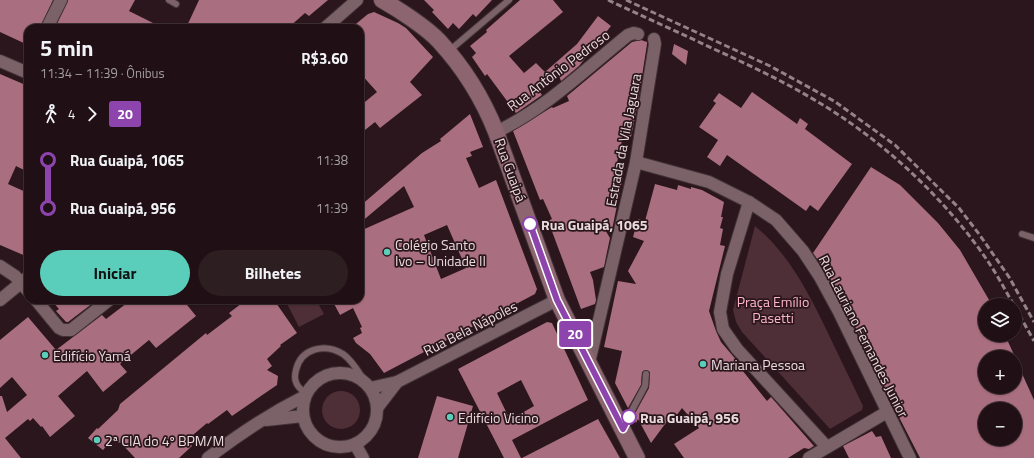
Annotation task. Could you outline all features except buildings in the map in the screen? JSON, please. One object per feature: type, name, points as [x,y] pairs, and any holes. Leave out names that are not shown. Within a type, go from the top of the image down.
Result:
[{"type":"main road","name":"Rua Guaipá","points":[[391,2],[438,40],[462,69],[489,114],[557,300],[638,458]]},
{"type":"street","points":[[49,24],[61,0]]},
{"type":"street","points":[[330,24],[357,0]]},
{"type":"street","name":"Rua Antônio Pedroso","points":[[496,132],[510,125],[546,101],[628,35],[634,33],[646,37]]},
{"type":"street","name":"Estrada da Vila Jaguara","points":[[590,362],[636,162],[655,44],[646,37]]},
{"type":"street","points":[[0,61],[24,70]]},
{"type":"street","name":"Rua Lauriano Fernandes Junior","points":[[636,162],[708,182],[749,202],[776,220],[803,251],[812,264],[839,312],[910,458]]},
{"type":"street","points":[[749,202],[728,274],[720,312],[723,329],[737,349],[827,447]]},
{"type":"street","points":[[0,266],[24,282]]},
{"type":"street","points":[[0,300],[24,284]]},
{"type":"street","name":"Rua Bela Nápoles","points":[[397,382],[557,300]]},
{"type":"street","points":[[39,304],[59,328],[66,331],[71,330],[104,304]]},
{"type":"street","points":[[338,372],[348,373],[358,377],[368,386],[375,397],[377,408],[376,419],[372,429],[364,438],[355,444],[344,447],[333,447],[322,443],[313,436],[306,426],[302,405],[305,395],[311,385],[319,378],[338,372]]},
{"type":"street","points":[[368,386],[397,382]]},
{"type":"street","points":[[377,408],[397,382]]},
{"type":"street","points":[[208,458],[228,442],[261,420],[305,395]]},
{"type":"street","points":[[808,458],[887,412]]},
{"type":"street","points":[[261,420],[303,416]]},
{"type":"street","points":[[355,444],[363,458]]},
{"type":"lane","points":[[169,0],[176,4]]},
{"type":"lane","points":[[448,52],[509,0]]},
{"type":"lane","points":[[1022,234],[1034,238]]},
{"type":"lane","points":[[305,395],[296,382],[295,374],[297,364],[300,359],[309,352],[324,348],[342,354],[351,361],[368,386]]},
{"type":"lane","points":[[623,429],[645,386],[646,374]]},
{"type":"green space","name":"Praça Emílio Pasetti","points":[[755,226],[778,249],[797,274],[820,316],[863,406],[862,410],[830,429],[742,332],[736,322],[733,310]]},
{"type":"green space","points":[[287,304],[318,304],[324,314],[299,327]]},
{"type":"green space","points":[[337,391],[345,391],[355,396],[359,403],[359,417],[355,424],[345,429],[337,429],[327,424],[325,421],[322,414],[322,406],[327,396],[330,394]]},
{"type":"railway","points":[[608,0],[780,81],[818,102],[867,135],[914,175],[956,219],[991,266],[1010,298]]},
{"type":"railway","points":[[626,0],[770,66],[834,101],[895,145],[959,208],[1009,277],[1034,322]]},
{"type":"railway","points":[[1022,320],[1034,341]]},
{"type":"bus line","name":"20","points":[[530,224],[557,300],[623,429],[629,417]]},
{"type":"place","name":"Rua Guaipá, 1065","points":[[530,224]]},
{"type":"place","name":"Colégio Santo Ivo – Unidade II","points":[[387,252]]},
{"type":"place","name":"Edifício Yamá","points":[[45,355]]},
{"type":"place","name":"Mariana Pessoa","points":[[703,364]]},
{"type":"place","name":"Edifício Vicino","points":[[450,417]]},
{"type":"place","name":"Rua Guaipá, 956","points":[[629,417]]},
{"type":"place","name":"2ª CIA do 4º BPM/M","points":[[97,440]]}]
